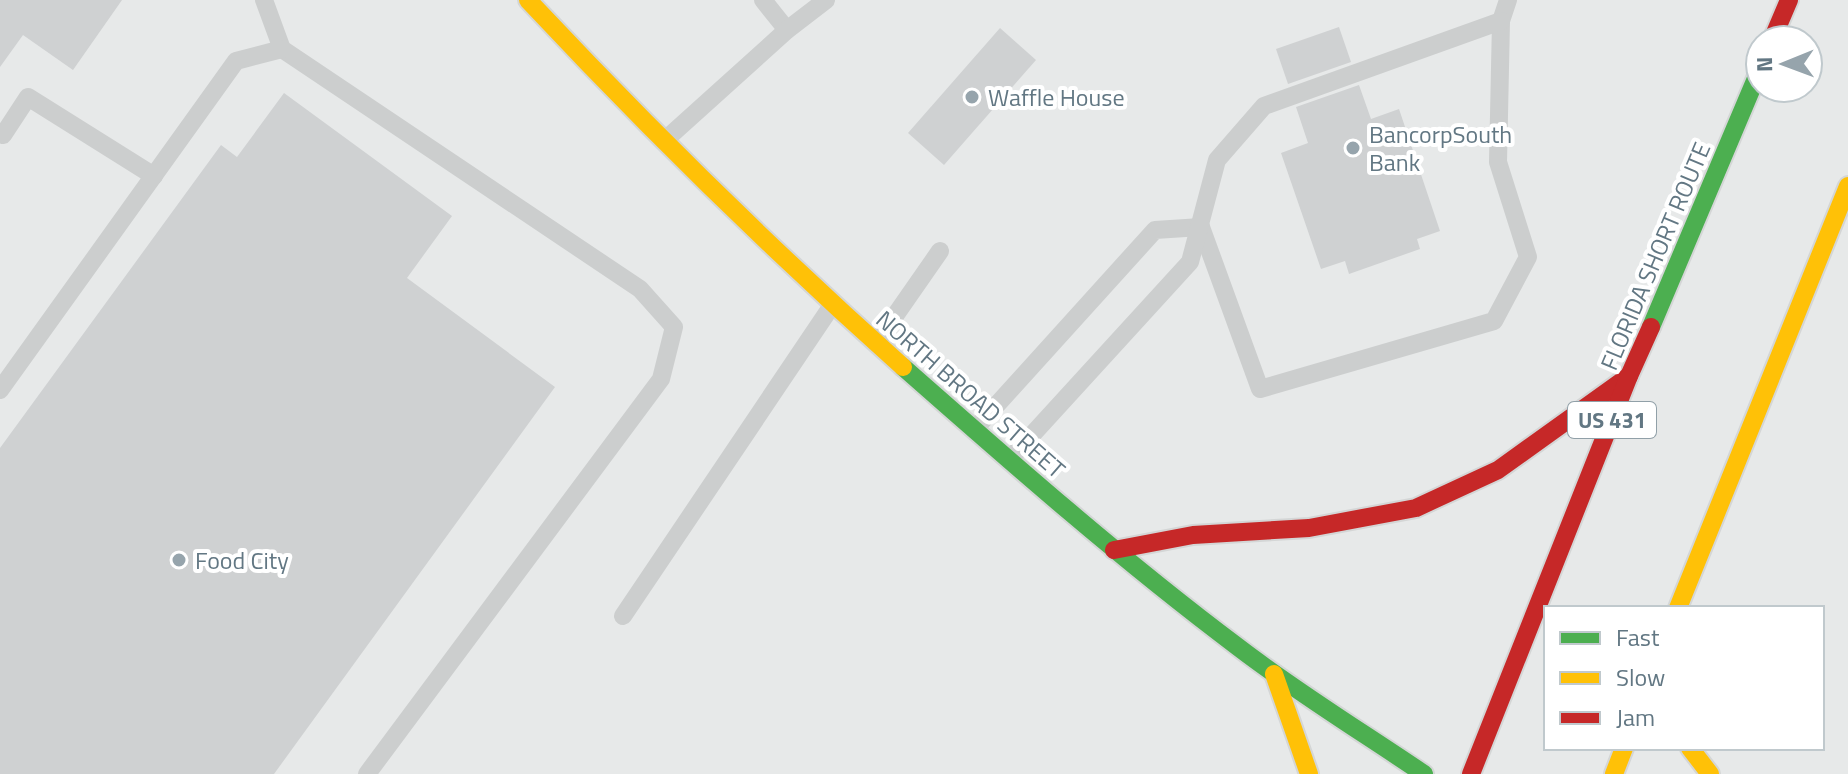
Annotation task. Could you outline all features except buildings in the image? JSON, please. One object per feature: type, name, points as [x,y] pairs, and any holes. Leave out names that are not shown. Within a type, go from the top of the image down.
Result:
[{"type":"main road","name":"NORTH BROAD STREET","points":[[528,0],[600,78],[768,244],[974,430],[1114,550],[1274,674],[1424,774]]},
{"type":"main road","points":[[1777,24],[1783,2]]},
{"type":"main road","name":"FLORIDA SHORT ROUTE","points":[[1471,774],[1629,376],[1745,104]]},
{"type":"main road","points":[[1679,606],[1848,186]]},
{"type":"main road","points":[[1114,550],[1193,535],[1309,528],[1416,508],[1498,470],[1629,376]]},
{"type":"main road","points":[[1274,674],[1309,774]]},
{"type":"main road","points":[[1614,774],[1623,750]]},
{"type":"main road","points":[[1692,750],[1710,774]]},
{"type":"lane","points":[[264,0],[282,49],[640,289],[674,327],[661,379],[367,774]]},
{"type":"lane","points":[[763,0],[787,30]]},
{"type":"lane","points":[[664,141],[787,30],[826,0]]},
{"type":"lane","points":[[1201,227],[1260,389],[1494,321],[1528,257],[1498,162],[1501,21],[1508,0]]},
{"type":"lane","points":[[1009,460],[1190,262],[1217,160],[1264,106],[1501,21]]},
{"type":"lane","points":[[0,390],[236,61],[282,49]]},
{"type":"lane","points":[[0,133],[3,135],[28,97],[154,176]]},
{"type":"lane","points":[[974,430],[1155,230],[1201,227]]},
{"type":"lane","points":[[876,343],[940,251]]},
{"type":"lane","points":[[623,616],[833,304]]},
{"type":"shaded area","points":[[0,0],[1848,0],[1848,774],[0,774]]},
{"type":"traffic: fast","points":[[1651,327],[1745,104]]},
{"type":"traffic: fast","points":[[903,367],[1068,510],[1195,614],[1284,680],[1424,774]]},
{"type":"traffic: slow","points":[[528,0],[711,188],[903,367]]},
{"type":"traffic: slow","points":[[1679,606],[1848,186]]},
{"type":"traffic: slow","points":[[1274,674],[1309,774]]},
{"type":"traffic: slow","points":[[1614,774],[1623,750]]},
{"type":"traffic: slow","points":[[1692,750],[1710,774]]},
{"type":"traffic: jam","points":[[1779,24],[1789,0]]},
{"type":"traffic: jam","points":[[1471,774],[1651,327]]},
{"type":"traffic: jam","points":[[1114,550],[1193,535],[1309,528],[1416,508],[1498,470],[1629,376]]},
{"type":"place","name":"Waffle House","points":[[972,97]]},
{"type":"place","name":"BancorpSouth Bank","points":[[1353,148]]},
{"type":"place","name":"Food City","points":[[179,560]]}]
